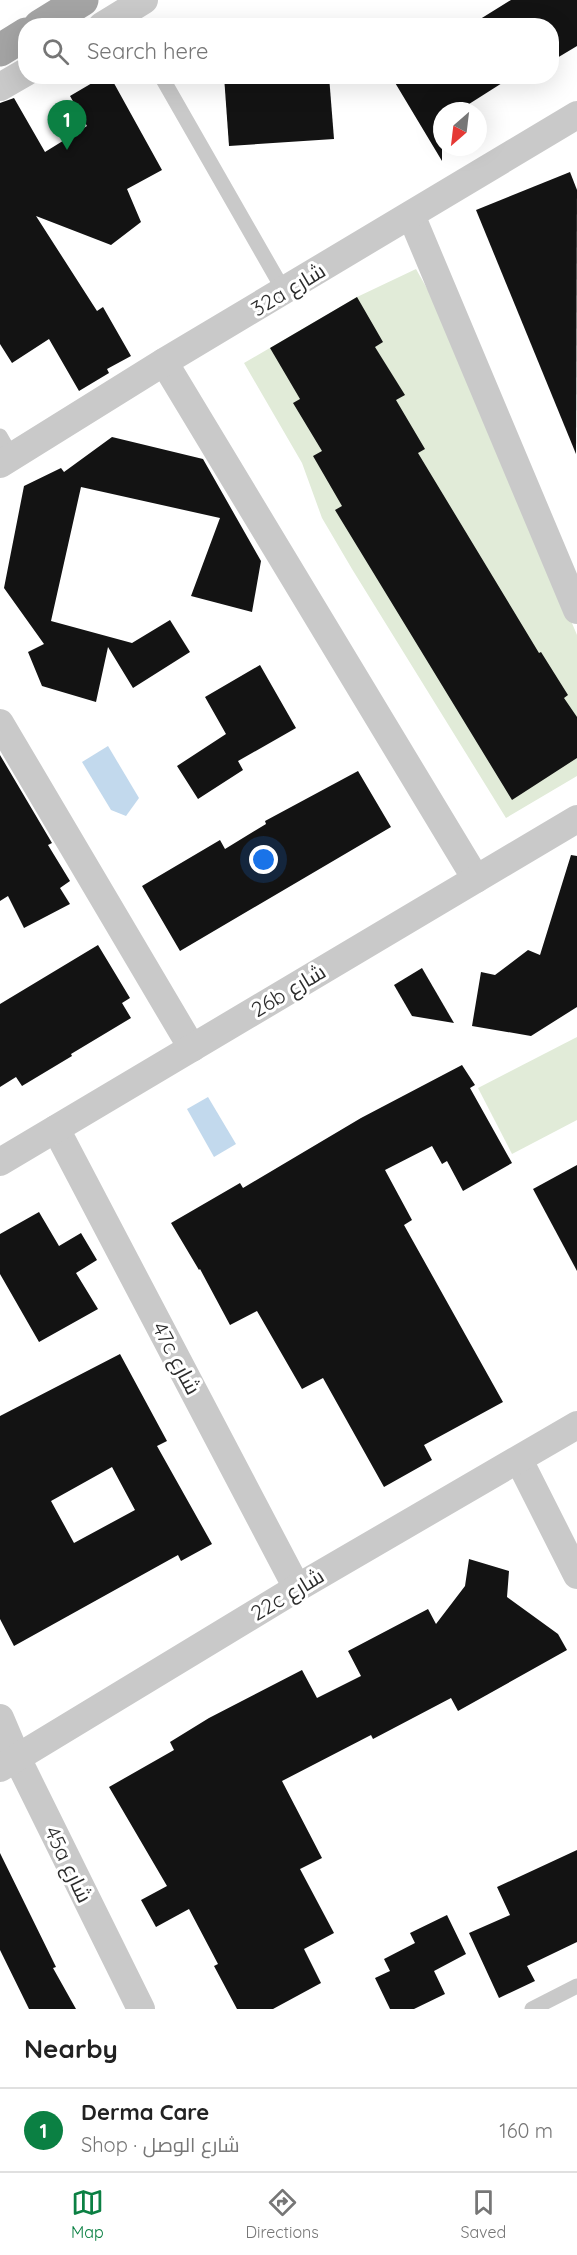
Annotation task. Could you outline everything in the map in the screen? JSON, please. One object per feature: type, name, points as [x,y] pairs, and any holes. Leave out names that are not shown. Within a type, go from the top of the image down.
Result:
[{"type":"main road","points":[[53,18],[82,0]]},
{"type":"main road","points":[[0,50],[18,39]]},
{"type":"street","points":[[0,87],[18,77]]},
{"type":"street","name":"32a شارع","points":[[4,452],[164,362],[577,115]]},
{"type":"street","points":[[411,215],[577,610]]},
{"type":"street","points":[[164,362],[476,879]]},
{"type":"street","points":[[0,723],[192,1047]]},
{"type":"street","name":"26b شارع","points":[[0,1162],[577,819]]},
{"type":"street","name":"47c شارع","points":[[56,1129],[297,1588]]},
{"type":"street","name":"22c شارع","points":[[8,1763],[297,1588],[577,1425]]},
{"type":"street","points":[[519,1460],[577,1575]]},
{"type":"street","name":"45a شارع","points":[[0,1718],[8,1763],[141,2009]]},
{"type":"lane","points":[[166,84],[284,291]]},
{"type":"lane","points":[[532,2009],[577,1986]]},
{"type":"green space","points":[[416,269],[442,315],[577,635],[577,776],[506,818],[322,518],[302,463],[244,363],[357,297]]},
{"type":"green space","points":[[577,1037],[577,1120],[512,1154],[478,1088]]},
{"type":"water","points":[[108,746],[139,798],[126,816],[111,810],[82,762]]},
{"type":"water","points":[[208,1097],[236,1144],[214,1157],[187,1109]]},
{"type":"building","points":[[511,0],[577,0],[577,46],[559,57],[559,18],[482,18]]},
{"type":"building","points":[[90,84],[114,84],[162,170],[127,189],[141,222],[111,245],[36,216],[97,311],[103,307],[131,356],[107,369],[109,373],[79,391],[49,339],[12,363],[0,344],[0,103],[14,98],[45,152],[87,126],[70,96]]},
{"type":"building","points":[[225,84],[330,84],[334,139],[229,146]]},
{"type":"building","points":[[396,84],[500,84],[472,102],[433,102],[433,146]]},
{"type":"building","points":[[570,172],[577,190],[576,454],[476,210]]},
{"type":"building","points":[[357,297],[383,342],[375,347],[405,395],[396,400],[425,449],[418,453],[539,653],[541,652],[568,695],[564,698],[577,717],[577,758],[512,800],[335,510],[342,506],[313,456],[322,451],[293,403],[300,399],[270,348]]},
{"type":"building","points":[[112,437],[203,459],[261,561],[252,612],[191,596],[220,518],[81,487],[51,621],[132,643],[170,620],[190,652],[133,688],[108,647],[96,702],[42,686],[28,652],[44,644],[4,588],[24,486],[61,468],[64,472]]},
{"type":"building","points":[[260,665],[296,728],[238,761],[243,770],[198,799],[177,766],[226,734],[205,697]]},
{"type":"building","points":[[0,755],[52,843],[48,845],[70,881],[60,888],[70,904],[24,928],[8,896],[0,901]]},
{"type":"building","points":[[358,771],[391,827],[180,951],[142,886],[220,840],[225,849],[266,824],[265,821]]},
{"type":"building","points":[[571,855],[577,856],[577,1007],[531,1036],[472,1026],[481,972],[495,975],[528,950],[540,955]]},
{"type":"building","points":[[98,945],[130,998],[122,1003],[131,1018],[22,1086],[16,1077],[0,1087],[0,1004]]},
{"type":"building","points":[[422,968],[454,1023],[412,1016],[394,985]]},
{"type":"building","points":[[462,1065],[475,1085],[470,1088],[512,1163],[463,1191],[447,1161],[442,1164],[432,1146],[385,1170],[412,1220],[404,1225],[503,1402],[424,1445],[432,1460],[384,1487],[323,1378],[302,1389],[257,1311],[230,1325],[200,1269],[171,1223],[240,1183],[243,1188],[361,1118]]},
{"type":"building","points":[[577,1165],[577,1271],[533,1189]]},
{"type":"building","points":[[39,1212],[59,1246],[81,1233],[97,1260],[76,1273],[98,1309],[39,1342],[0,1274],[0,1234]]},
{"type":"building","points":[[120,1354],[167,1441],[157,1446],[212,1544],[181,1561],[178,1555],[14,1646],[0,1619],[0,1416]],"holes":[[[112,1467],[135,1510],[74,1543],[51,1501]]]},
{"type":"building","points":[[469,1559],[509,1571],[507,1597],[558,1634],[567,1650],[458,1711],[451,1698],[373,1739],[371,1735],[282,1781],[322,1858],[300,1869],[334,1933],[304,1949],[321,1983],[273,2009],[237,2009],[214,1966],[218,1964],[189,1909],[156,1927],[141,1900],[167,1886],[109,1787],[174,1750],[170,1742],[209,1718],[302,1670],[317,1698],[361,1676],[348,1651],[428,1609],[436,1624],[465,1586]]},
{"type":"building","points":[[577,1850],[577,1942],[527,1966],[535,1981],[499,1998],[469,1933],[510,1915],[497,1887]]},
{"type":"building","points":[[0,1853],[56,1967],[53,1968],[76,2009],[29,2009],[0,1950]]},
{"type":"building","points":[[447,1915],[466,1954],[434,1971],[445,1994],[414,2009],[390,2009],[375,1978],[390,1971],[384,1959],[415,1943],[410,1933]]},
{"type":"place","name":"Derma Care","points":[[67,150]]}]
